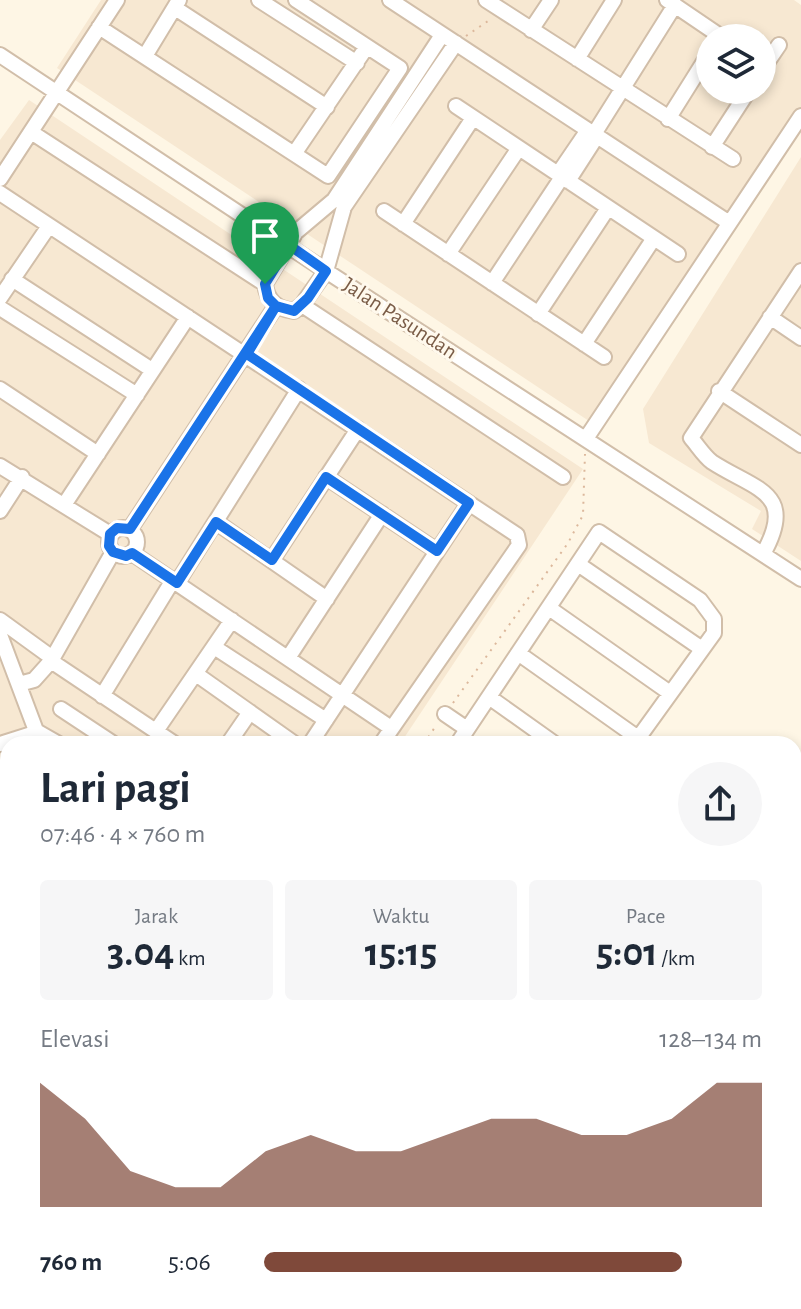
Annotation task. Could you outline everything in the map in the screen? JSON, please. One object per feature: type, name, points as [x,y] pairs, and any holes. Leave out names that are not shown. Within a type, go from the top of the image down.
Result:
[{"type":"street","points":[[0,179],[117,0]]},
{"type":"street","points":[[259,0],[357,63]]},
{"type":"street","points":[[99,27],[328,176],[400,68],[296,0]]},
{"type":"street","points":[[390,0],[728,222]]},
{"type":"street","points":[[531,30],[551,0]]},
{"type":"street","points":[[577,59],[614,0]]},
{"type":"street","points":[[492,283],[622,89],[671,3],[702,24]]},
{"type":"street","points":[[145,56],[177,4],[327,107]]},
{"type":"street","points":[[495,4],[733,159]]},
{"type":"street","points":[[442,35],[334,200],[296,232],[265,284],[268,298],[276,306],[294,311],[302,305],[326,271],[344,207],[456,43]]},
{"type":"street","points":[[776,49],[779,45]]},
{"type":"street","points":[[293,152],[366,48]]},
{"type":"street","name":"Jalan Pasundan","points":[[0,55],[801,579]]},
{"type":"street","points":[[668,119],[696,74]]},
{"type":"street","points":[[712,147],[740,104]]},
{"type":"street","points":[[456,106],[678,254]]},
{"type":"street","points":[[587,437],[801,116]]},
{"type":"street","points":[[403,224],[473,118]]},
{"type":"street","points":[[31,132],[265,284]]},
{"type":"street","points":[[448,254],[519,148]]},
{"type":"street","points":[[0,193],[517,535],[519,545],[386,736]]},
{"type":"street","points":[[538,314],[608,208]]},
{"type":"street","points":[[384,211],[604,357]]},
{"type":"street","points":[[0,298],[49,226]]},
{"type":"street","points":[[584,344],[654,238]]},
{"type":"street","points":[[763,554],[778,520],[775,505],[748,481],[710,461],[691,438],[719,391],[801,271]]},
{"type":"street","points":[[12,279],[152,370]]},
{"type":"street","points":[[302,305],[563,477]]},
{"type":"street","points":[[130,529],[276,306]]},
{"type":"street","points":[[0,308],[137,395]]},
{"type":"street","points":[[64,505],[188,317]]},
{"type":"street","points":[[770,317],[801,338]]},
{"type":"street","points":[[0,389],[98,454]]},
{"type":"street","points":[[102,696],[299,389]]},
{"type":"street","points":[[719,391],[801,445]]},
{"type":"street","points":[[272,560],[358,429]]},
{"type":"street","points":[[0,466],[110,534]]},
{"type":"street","points":[[0,511],[22,477]]},
{"type":"street","points":[[326,477],[437,551]]},
{"type":"street","points":[[315,736],[469,503]]},
{"type":"street","points":[[288,658],[382,514]]},
{"type":"street","points":[[216,522],[327,599]]},
{"type":"street","points":[[117,528],[130,529],[138,540],[132,553],[126,556],[113,552],[109,546],[110,534],[117,528]]},
{"type":"street","points":[[462,736],[599,532],[700,600],[714,619],[714,633],[640,736]]},
{"type":"street","points":[[19,684],[34,680],[51,659],[113,552]]},
{"type":"street","points":[[132,553],[391,728]]},
{"type":"street","points":[[578,564],[702,649]]},
{"type":"street","points":[[549,608],[670,693]]},
{"type":"street","points":[[0,620],[102,696],[163,736]]},
{"type":"street","points":[[156,731],[232,620]]},
{"type":"street","points":[[0,635],[39,736]]},
{"type":"street","points":[[214,647],[326,720]]},
{"type":"street","points":[[518,653],[629,736]]},
{"type":"street","points":[[196,674],[284,736]]},
{"type":"street","points":[[489,697],[544,736]]},
{"type":"street","points":[[61,709],[102,736]]},
{"type":"street","points":[[234,736],[250,712]]},
{"type":"street","points":[[445,714],[467,729]]},
{"type":"path","points":[[456,43],[495,4]]},
{"type":"path","points":[[430,736],[568,543],[583,515],[587,437]]},
{"type":"shaded area","points":[[101,0],[794,0],[801,5],[801,119],[601,429],[57,68]]},
{"type":"shaded area","points":[[29,100],[583,469],[405,736],[0,736],[0,140]]},
{"type":"shaded area","points":[[801,157],[801,561],[752,529],[761,511],[649,443],[643,409]]},
{"type":"route","points":[[265,284],[268,298],[276,306],[130,529],[117,528],[110,534],[109,546],[119,556],[132,553],[177,583],[216,522],[272,560],[326,477],[437,551],[469,503],[247,354],[276,306],[294,311],[308,298],[326,271],[289,245],[265,284]]}]
